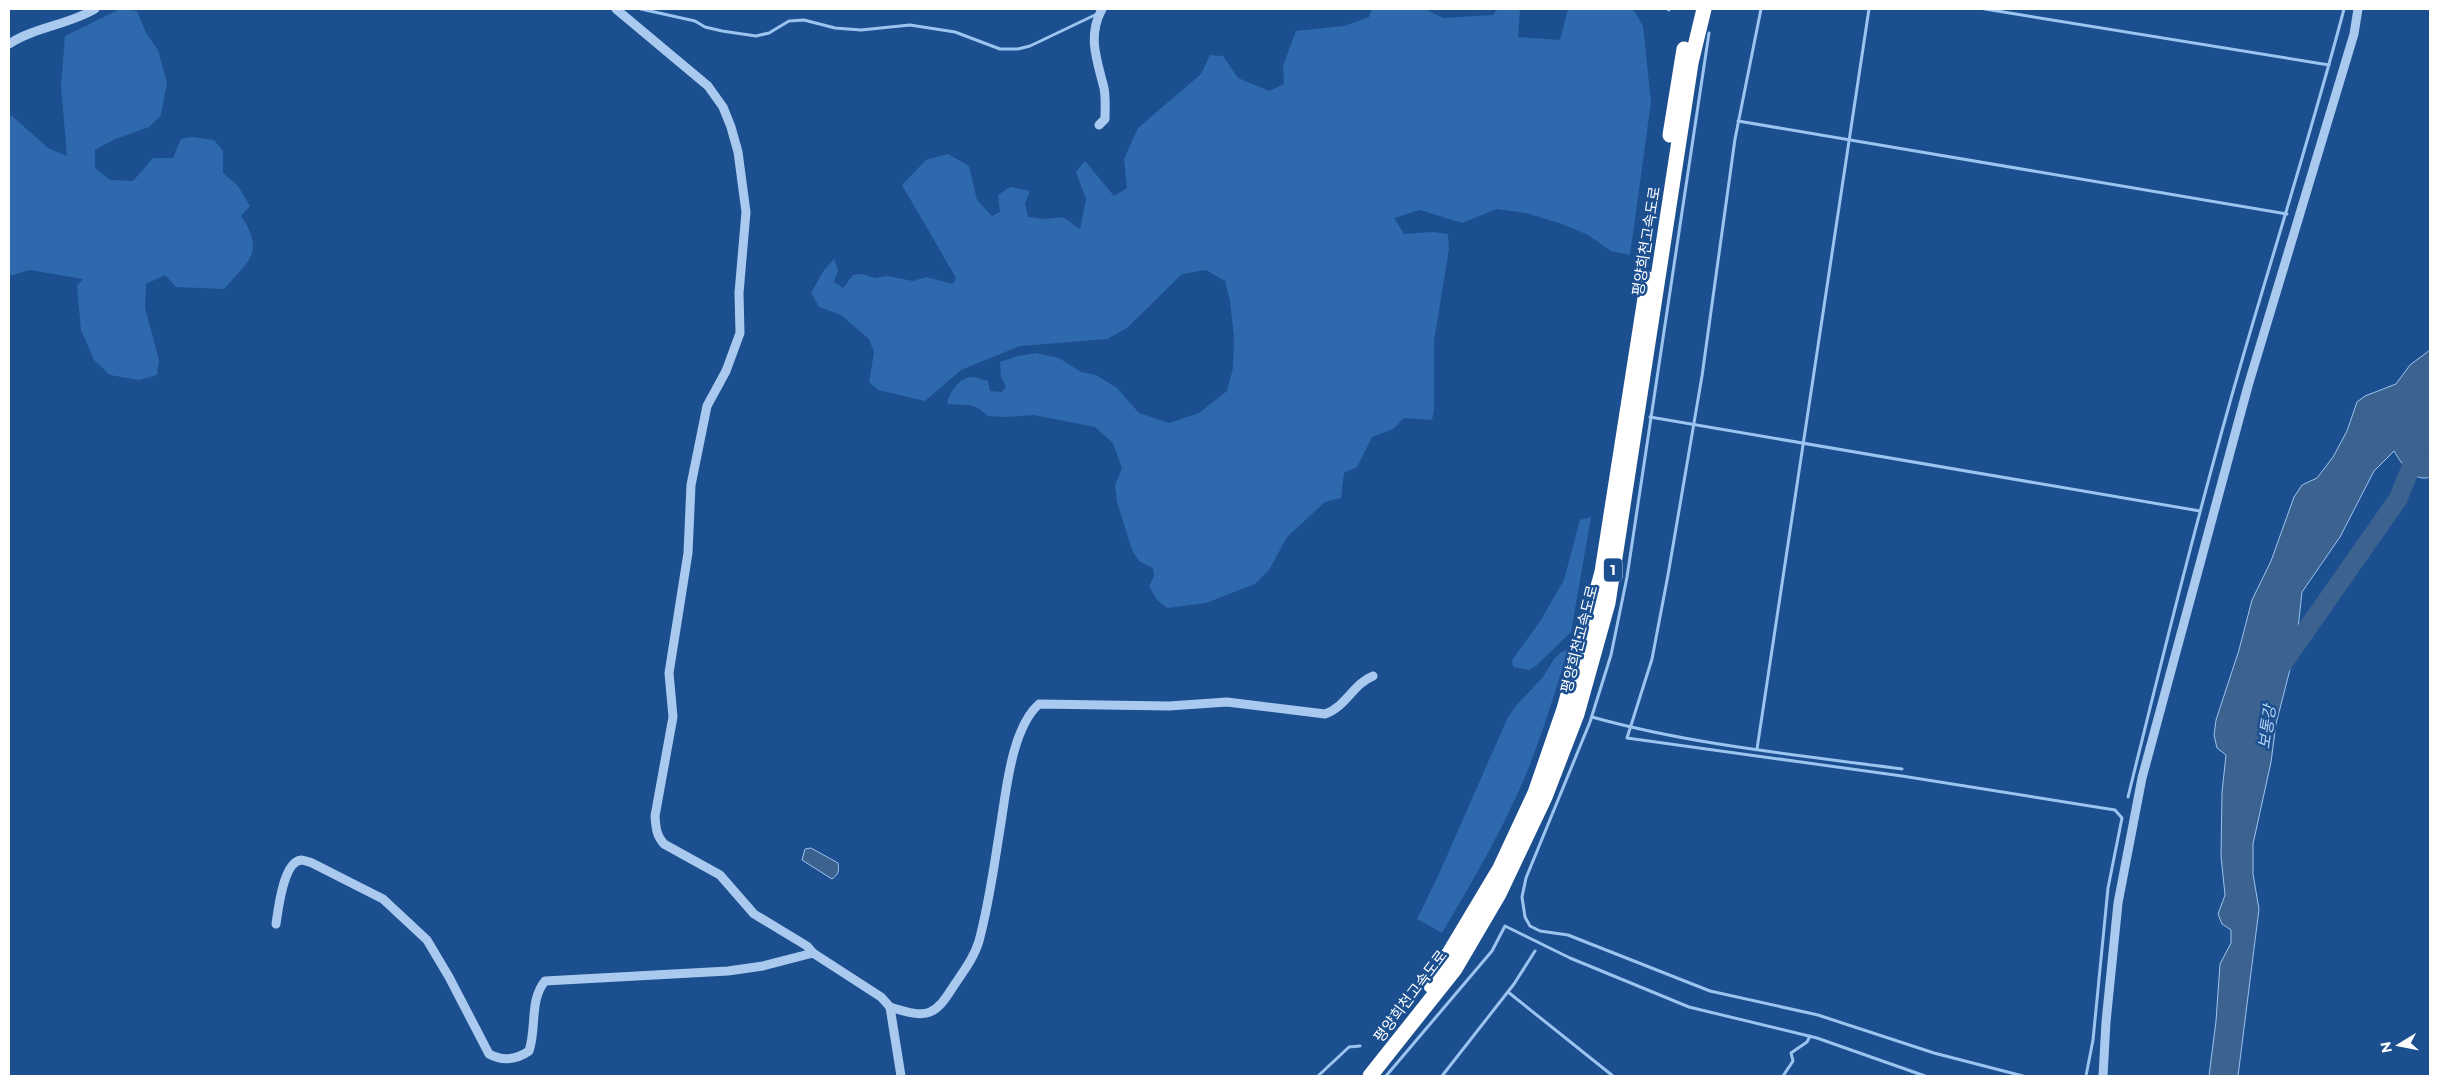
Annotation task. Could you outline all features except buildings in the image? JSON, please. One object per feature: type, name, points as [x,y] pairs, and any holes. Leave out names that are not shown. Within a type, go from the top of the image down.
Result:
[{"type":"highway","name":"평양희천고속도로","points":[[1358,1076],[1384,1047],[1440,972],[1500,868],[1535,793],[1564,710],[1602,572],[1680,68],[1694,9]]},
{"type":"highway","name":"평양희천고속도로","points":[[1370,1076],[1455,969],[1500,894],[1545,797],[1578,714],[1608,603],[1691,63],[1704,9]]},
{"type":"street","points":[[9,44],[35,31],[67,22],[95,9]]},
{"type":"street","points":[[616,9],[708,86],[723,107],[738,152],[746,212],[739,293],[740,333],[726,371],[707,406],[691,486],[688,552],[669,673],[673,717],[658,799],[656,831],[664,844],[720,875],[754,914],[807,946],[813,953],[882,997],[890,1008],[902,1076]]},
{"type":"street","points":[[1099,125],[1105,119],[1106,106],[1104,89],[1093,51],[1097,18],[1102,9]]},
{"type":"street","points":[[2103,1076],[2106,1022],[2118,903],[2142,778],[2248,386],[2354,34],[2358,9]]},
{"type":"street","points":[[890,1008],[916,1014],[929,1013],[939,1006],[970,963],[978,942],[987,904],[1007,775],[1025,724],[1032,710],[1039,704],[1169,706],[1228,702],[1325,714],[1334,711],[1365,680],[1373,676]]},
{"type":"street","points":[[276,924],[279,901],[288,872],[293,863],[301,860],[312,863],[383,899],[427,940],[449,976],[489,1054],[497,1058],[513,1059],[529,1051],[532,1042],[535,1003],[538,990],[545,981],[728,971],[763,966],[813,953]]},
{"type":"shaded area","points":[[120,9],[137,11],[146,33],[158,50],[167,83],[161,115],[149,127],[115,139],[95,150],[95,168],[110,180],[133,181],[153,158],[173,158],[181,139],[192,137],[214,140],[223,151],[223,173],[238,186],[250,206],[241,216],[252,239],[253,248],[247,263],[224,289],[176,287],[165,275],[146,284],[145,308],[159,360],[157,375],[139,380],[110,375],[94,360],[81,330],[77,286],[83,279],[30,270],[9,276],[9,116],[11,115],[48,148],[67,156],[61,87],[65,36]]},
{"type":"shaded area","points":[[1372,9],[1425,9],[1443,18],[1493,15],[1497,9],[1520,9],[1518,37],[1560,40],[1568,9],[1633,9],[1643,26],[1651,102],[1630,255],[1611,251],[1588,235],[1562,224],[1526,213],[1497,209],[1462,223],[1420,210],[1394,218],[1404,234],[1432,232],[1448,234],[1449,249],[1434,341],[1434,410],[1432,420],[1404,418],[1393,429],[1372,437],[1357,467],[1344,473],[1341,498],[1325,502],[1287,537],[1269,570],[1255,584],[1206,603],[1167,608],[1157,600],[1149,586],[1154,576],[1153,568],[1139,561],[1132,550],[1117,502],[1115,485],[1122,468],[1113,443],[1095,427],[1034,415],[988,416],[978,408],[969,405],[947,404],[950,395],[958,383],[967,378],[974,377],[988,381],[990,391],[1002,392],[1006,386],[1001,377],[1000,362],[1036,353],[1059,358],[1081,372],[1096,375],[1117,388],[1139,413],[1169,423],[1199,413],[1227,391],[1233,368],[1234,337],[1230,301],[1225,281],[1206,270],[1182,274],[1127,328],[1107,339],[1020,346],[961,370],[925,401],[878,390],[869,382],[874,352],[869,339],[841,315],[819,307],[811,293],[824,270],[834,259],[838,270],[834,282],[843,288],[853,275],[862,274],[875,278],[887,276],[913,281],[926,277],[953,284],[956,278],[902,185],[926,160],[948,154],[969,166],[977,200],[992,216],[1000,212],[998,195],[1010,187],[1030,191],[1025,203],[1028,217],[1045,219],[1063,217],[1080,229],[1086,199],[1076,172],[1085,161],[1114,196],[1127,188],[1124,159],[1138,128],[1201,74],[1210,55],[1223,56],[1238,78],[1269,91],[1284,84],[1283,66],[1296,31],[1344,26],[1369,17]]},
{"type":"shaded area","points":[[1591,517],[1571,632],[1536,666],[1529,670],[1513,667],[1512,660],[1539,623],[1564,580],[1580,520]]},
{"type":"shaded area","points":[[1568,650],[1543,730],[1525,777],[1507,817],[1442,933],[1417,919],[1439,874],[1507,719],[1515,707],[1543,677],[1554,659],[1561,652]]},
{"type":"water","points":[[2430,350],[2430,477],[2424,478],[2413,475],[2394,451],[2374,471],[2340,537],[2302,592],[2296,646],[2276,724],[2271,762],[2253,844],[2253,874],[2259,909],[2238,1076],[2209,1076],[2216,1021],[2220,964],[2231,943],[2231,930],[2222,924],[2218,914],[2225,895],[2221,856],[2222,792],[2226,755],[2217,748],[2214,735],[2216,720],[2239,650],[2252,600],[2271,561],[2294,497],[2302,485],[2317,478],[2333,457],[2347,431],[2357,402],[2365,396],[2396,384],[2410,365]]},
{"type":"water","points":[[811,848],[838,863],[836,876],[832,879],[802,860],[805,849]]},
{"type":"waterway","points":[[641,9],[695,21],[705,27],[722,31],[756,36],[769,33],[789,21],[804,20],[835,28],[861,30],[910,25],[955,32],[1000,49],[1018,49],[1030,46],[1097,14]]},
{"type":"waterway","points":[[1761,9],[1735,139],[1702,376],[1668,575],[1652,659],[1627,738],[1902,776],[2115,810],[2122,818],[2108,888],[2093,1040],[2086,1076]]},
{"type":"waterway","points":[[1757,749],[1869,9]]},
{"type":"waterway","points":[[1985,9],[2329,65]]},
{"type":"waterway","points":[[2128,797],[2212,469],[2344,9]]},
{"type":"waterway","points":[[1709,33],[1627,577],[1611,655],[1590,722],[1526,878],[1522,897],[1525,917],[1530,926],[1540,931],[1568,935],[1710,991],[1818,1015],[1934,1053],[2023,1076]]},
{"type":"waterway","points":[[1738,121],[2287,214]]},
{"type":"waterway","points":[[1650,417],[2200,511]]},
{"type":"waterway","name":"보통강","points":[[2281,666],[2398,499],[2430,421]]},
{"type":"waterway","points":[[1592,717],[1630,727],[1707,742],[1902,769]]},
{"type":"waterway","points":[[1386,1076],[1492,951],[1505,926],[1570,958],[1689,1007],[1817,1038],[1925,1076]]},
{"type":"waterway","points":[[1442,1076],[1514,984],[1535,951]]},
{"type":"waterway","points":[[1508,992],[1613,1076]]},
{"type":"waterway","points":[[1783,1076],[1793,1061],[1791,1053],[1807,1042],[1810,1036]]},
{"type":"waterway","points":[[1318,1076],[1349,1047],[1360,1046]]}]
